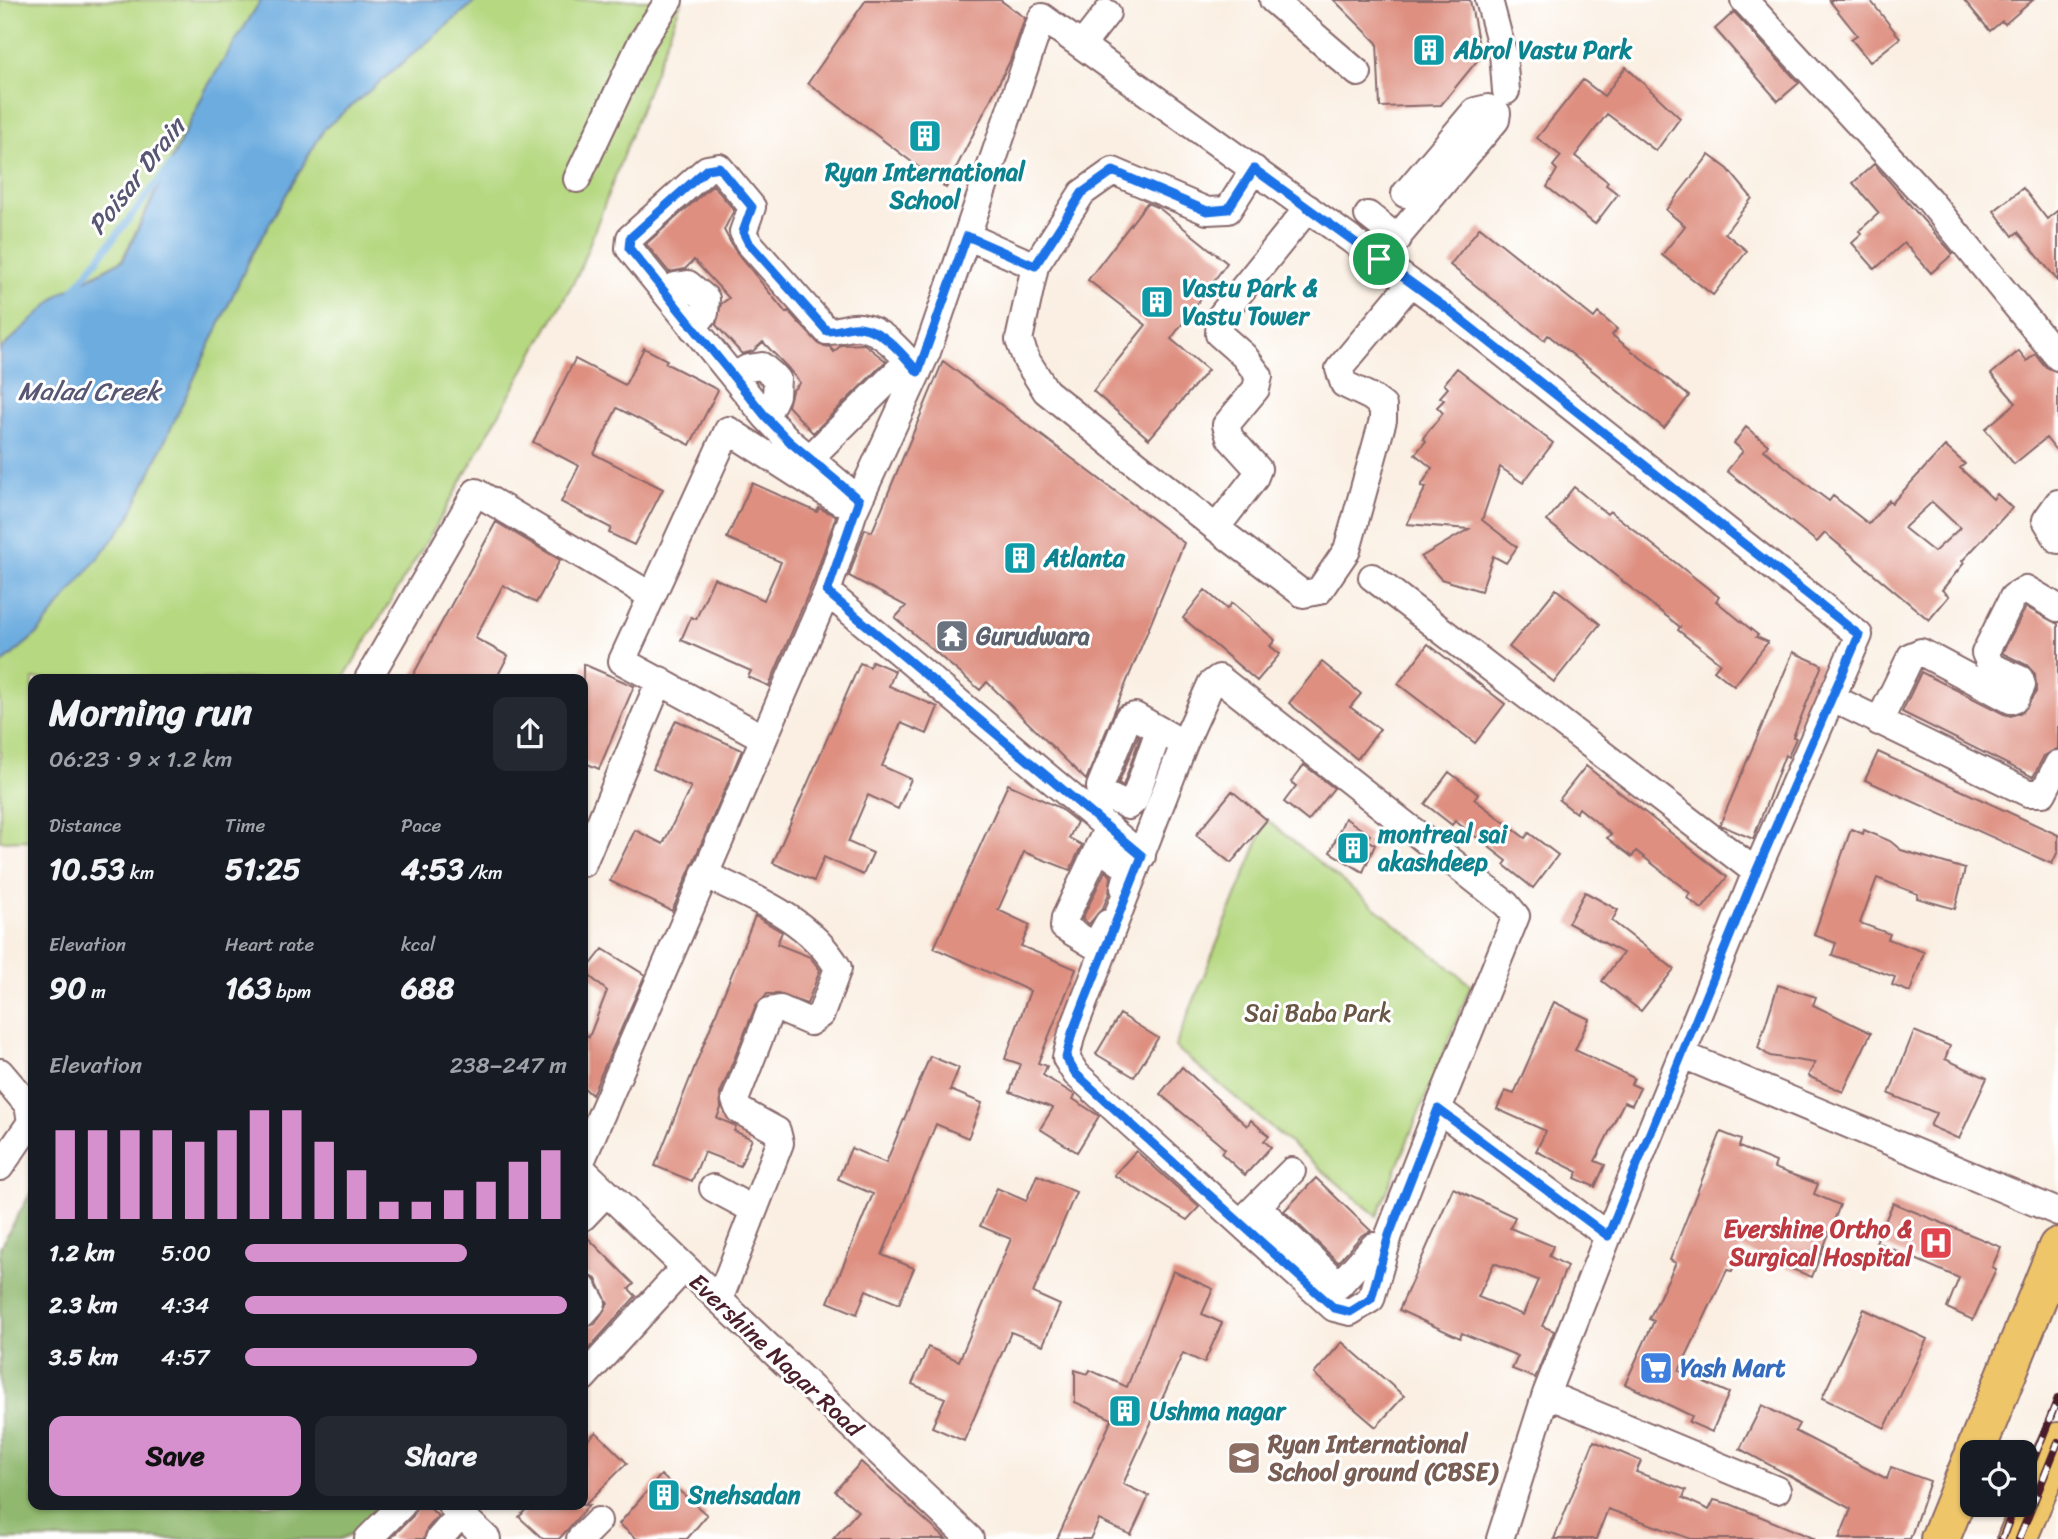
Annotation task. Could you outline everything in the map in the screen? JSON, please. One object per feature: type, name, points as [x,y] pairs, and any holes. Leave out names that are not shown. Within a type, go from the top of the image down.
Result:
[{"type":"main road","points":[[1980,1440],[2058,1247]]},
{"type":"main road","points":[[2017,1539],[2058,1442]]},
{"type":"main road","points":[[1940,1539],[1960,1490]]},
{"type":"street","points":[[578,179],[641,43],[669,0]]},
{"type":"street","points":[[1273,0],[1357,73]]},
{"type":"street","points":[[1489,0],[1503,53],[1506,92]]},
{"type":"street","points":[[1744,0],[1929,200],[2058,357]]},
{"type":"street","points":[[588,1145],[762,737],[827,592],[857,505],[967,236],[1047,8],[1082,45],[1450,311],[1859,635],[1756,872],[1608,1236],[1546,1394],[1500,1539]]},
{"type":"street","points":[[1082,45],[1107,13]]},
{"type":"street","points":[[1379,259],[1496,120],[1497,113],[1488,108],[1475,111],[1405,194]]},
{"type":"street","points":[[857,505],[766,417],[629,248],[630,238],[707,169],[719,167],[752,207],[743,232],[748,242],[827,331],[841,332],[858,326],[879,333],[913,366]]},
{"type":"street","points":[[1254,169],[1228,209],[1207,211],[1113,171],[1082,193],[1035,266],[1020,340],[1027,361],[1046,391],[1216,528],[1303,594],[1319,591],[1347,550],[1383,420],[1383,407],[1371,397],[1344,384],[1339,369],[1410,284]]},
{"type":"street","points":[[1216,528],[1254,479],[1258,469],[1230,438],[1226,425],[1256,389],[1259,376],[1244,356],[1219,334],[1220,317],[1308,208]]},
{"type":"street","points":[[1350,238],[1370,214],[1398,239]]},
{"type":"street","points":[[967,236],[1035,266]]},
{"type":"street","points":[[810,458],[913,366]]},
{"type":"street","points":[[762,737],[622,661],[728,430],[857,505]]},
{"type":"street","points":[[371,674],[476,492],[650,595]]},
{"type":"street","points":[[2058,503],[2046,520],[2058,540]]},
{"type":"street","points":[[1372,577],[1756,872]]},
{"type":"street","points":[[1879,722],[1911,656],[1921,652],[2011,700],[2016,698],[2022,685],[2020,679],[1991,666],[1985,653],[2013,597],[2026,589],[2058,608]]},
{"type":"street","points":[[827,592],[1108,836],[1142,856]]},
{"type":"street","points":[[1108,836],[1129,869],[1118,909],[1072,1033],[1066,1058],[1076,1074],[1248,1214],[1332,1292],[1334,1308],[1350,1312],[1371,1299],[1389,1235],[1516,916],[1506,904],[1219,678],[1211,684],[1184,744],[1142,856],[1118,909],[1099,945],[1064,927],[1065,918],[1108,836],[1133,799],[1159,730]]},
{"type":"street","points":[[588,851],[660,680]]},
{"type":"street","points":[[1832,698],[2028,793],[2043,793],[2058,764]]},
{"type":"street","points":[[1162,805],[1101,793],[1100,787],[1128,718],[1135,716],[1184,744]]},
{"type":"street","points":[[704,874],[787,914],[830,956],[838,968],[821,1014],[810,1022],[780,1009],[770,1011],[735,1100],[738,1110],[777,1131],[780,1143],[719,1300]]},
{"type":"street","points":[[1683,1055],[2058,1212]]},
{"type":"street","points":[[0,1072],[28,1105]]},
{"type":"street","points":[[1438,1109],[1608,1236]]},
{"type":"street","points":[[0,1167],[28,1126]]},
{"type":"street","points":[[1248,1214],[1292,1171]]},
{"type":"street","name":"Evershine Nagar Road","points":[[588,1175],[970,1539]]},
{"type":"street","points":[[713,1188],[754,1210]]},
{"type":"street","points":[[588,1212],[606,1193]]},
{"type":"street","points":[[1332,1292],[1374,1246]]},
{"type":"street","points":[[588,1373],[684,1268]]},
{"type":"street","points":[[1546,1394],[1777,1490]]},
{"type":"street","points":[[368,1539],[397,1510]]},
{"type":"street","points":[[439,1539],[456,1510],[487,1539]]},
{"type":"green space","points":[[0,0],[261,0],[206,89],[122,260],[60,294],[0,350]]},
{"type":"green space","points":[[477,0],[682,0],[578,274],[436,526],[346,674],[28,674],[28,840],[0,841],[0,665],[37,634],[128,520],[253,252],[324,129]]},
{"type":"green space","name":"Sai Baba Park","points":[[1267,820],[1471,985],[1377,1216],[1175,1047]]},
{"type":"green space","points":[[28,1198],[28,1510],[386,1510],[374,1524],[340,1539],[0,1539],[0,1247]]},
{"type":"water","name":"Malad Creek","points":[[261,0],[477,0],[324,129],[253,252],[128,520],[37,634],[0,665],[0,350],[60,294],[123,260],[206,89]]},
{"type":"building","name":"Ryan International School","points":[[866,0],[1000,0],[1025,18],[1010,61],[946,188],[808,83]]},
{"type":"building","name":"Abrol Vastu Park","points":[[1334,0],[1470,0],[1481,56],[1441,105],[1380,107],[1377,43]]},
{"type":"building","points":[[1829,0],[1870,0],[1900,38],[1870,62],[1851,39],[1857,35]]},
{"type":"building","points":[[1964,0],[2033,0],[2005,24],[2002,21],[1990,31]]},
{"type":"building","points":[[1734,12],[1799,83],[1778,101],[1715,29]]},
{"type":"building","points":[[1626,67],[1680,118],[1656,151],[1607,114],[1575,156],[1608,182],[1606,185],[1618,194],[1595,224],[1547,187],[1557,170],[1553,166],[1561,156],[1537,138],[1583,80],[1604,96]]},
{"type":"building","points":[[1709,155],[1728,169],[1752,198],[1725,233],[1747,251],[1713,295],[1662,255],[1685,226],[1666,210]]},
{"type":"building","points":[[1874,164],[1953,254],[1931,273],[1904,243],[1875,269],[1852,243],[1862,234],[1859,231],[1879,213],[1853,183]]},
{"type":"building","points":[[713,185],[734,210],[724,230],[734,249],[786,313],[788,311],[820,345],[830,347],[834,352],[841,345],[864,344],[886,361],[813,433],[788,406],[792,391],[800,383],[788,368],[763,342],[753,351],[742,354],[716,325],[721,304],[729,298],[694,260],[685,269],[669,272],[646,244]]},
{"type":"building","points":[[2023,188],[2047,219],[2058,210],[2058,281],[2018,232],[2013,236],[1994,211]]},
{"type":"building","name":"Vastu Park & Vastu Tower","points":[[1147,203],[1159,208],[1227,263],[1171,339],[1208,370],[1149,439],[1093,391],[1146,325],[1088,280]]},
{"type":"building","points":[[1480,227],[1594,318],[1598,313],[1617,329],[1612,335],[1689,396],[1664,428],[1548,335],[1544,340],[1450,265]]},
{"type":"building","points":[[644,348],[667,360],[665,363],[718,390],[690,445],[617,408],[594,454],[663,489],[634,545],[609,533],[611,528],[561,502],[579,466],[533,442],[575,359],[625,385]]},
{"type":"building","points":[[2019,351],[2027,361],[2035,354],[2046,367],[2058,372],[2058,453],[2046,438],[2014,464],[1985,429],[2016,403],[1991,374]]},
{"type":"building","name":"Atlanta","points":[[943,361],[1184,543],[1086,780],[987,682],[980,690],[895,618],[906,606],[849,576],[865,529],[872,532]]},
{"type":"building","points":[[1457,368],[1553,443],[1523,483],[1500,467],[1482,520],[1517,547],[1506,563],[1493,556],[1481,591],[1441,579],[1421,557],[1469,529],[1407,524],[1426,487],[1421,486],[1432,468],[1415,454],[1426,441],[1423,438],[1443,413],[1437,407],[1444,400],[1440,397],[1448,388],[1444,384]]},
{"type":"building","points":[[1746,427],[1768,445],[1764,450],[1813,489],[1829,501],[1833,496],[1869,524],[1889,500],[1892,503],[1945,446],[1965,464],[1960,468],[1993,499],[1997,494],[2012,508],[1962,561],[1964,563],[1942,590],[1949,596],[1929,620],[1825,533],[1817,542],[1727,471],[1743,451],[1734,443]],"holes":[[[1932,502],[1960,528],[1934,552],[1904,528]]]},
{"type":"building","points":[[752,483],[817,512],[819,508],[836,516],[814,580],[769,686],[748,677],[751,671],[681,640],[691,617],[696,619],[714,578],[764,600],[781,562],[727,538]]},
{"type":"building","points":[[1574,487],[1607,514],[1610,511],[1719,597],[1716,601],[1758,635],[1756,637],[1768,642],[1734,686],[1714,670],[1720,663],[1678,630],[1680,627],[1547,521]]},
{"type":"building","points":[[496,522],[560,560],[536,603],[503,585],[475,638],[508,656],[499,674],[414,674]]},
{"type":"building","points":[[1556,589],[1600,624],[1554,682],[1509,647]]},
{"type":"building","points":[[1205,590],[1227,609],[1232,603],[1275,640],[1270,646],[1280,654],[1257,681],[1183,618]]},
{"type":"building","points":[[2026,607],[2058,624],[2058,748],[2044,756],[2033,777],[1902,712],[1921,672],[2004,714],[2011,716],[2023,712],[2036,692],[2035,674],[2027,665],[2002,653]]},
{"type":"building","points":[[1428,644],[1505,704],[1475,743],[1398,684]]},
{"type":"building","points":[[1793,652],[1822,665],[1793,737],[1796,738],[1788,757],[1785,755],[1753,839],[1720,825]]},
{"type":"building","points":[[872,661],[895,671],[889,686],[938,707],[927,734],[901,723],[882,766],[911,779],[898,809],[868,795],[848,842],[873,853],[863,875],[824,857],[814,881],[773,863],[860,663],[870,667]]},
{"type":"building","points":[[1322,662],[1361,694],[1350,707],[1380,729],[1357,759],[1289,703]]},
{"type":"building","points":[[583,664],[634,686],[599,769],[588,764],[588,674],[583,674]]},
{"type":"building","points":[[676,720],[742,750],[672,911],[610,881],[635,830],[663,844],[691,787],[653,769]]},
{"type":"building","points":[[1138,736],[1140,737],[1123,786],[1118,784]]},
{"type":"building","points":[[1878,752],[2058,835],[2058,851],[2052,864],[1865,780]]},
{"type":"building","points":[[1304,765],[1334,788],[1308,821],[1284,802],[1296,786],[1291,782]]},
{"type":"building","points":[[1586,766],[1727,877],[1702,909],[1687,898],[1690,893],[1636,851],[1632,857],[1607,838],[1611,834],[1579,808],[1576,813],[1559,800]]},
{"type":"building","points":[[1449,772],[1478,794],[1474,799],[1525,838],[1529,833],[1558,855],[1533,888],[1504,865],[1507,861],[1455,821],[1452,825],[1425,804]]},
{"type":"building","points":[[1008,784],[1058,807],[1077,822],[1069,838],[1082,845],[1070,870],[1024,852],[998,910],[1030,925],[1021,946],[1076,969],[1038,1063],[1047,1066],[1043,1075],[1075,1095],[1073,1099],[1099,1116],[1077,1152],[1040,1129],[1053,1108],[1010,1092],[1020,1064],[1005,1059],[1030,991],[934,948]]},
{"type":"building","points":[[1232,791],[1267,820],[1231,863],[1196,835]]},
{"type":"building","name":"montreal sai akashdeep","points":[[1345,818],[1370,835],[1367,840],[1375,845],[1363,872],[1330,852]]},
{"type":"building","points":[[1851,829],[1863,834],[1864,830],[1890,841],[1901,850],[1965,869],[1955,909],[1917,898],[1918,894],[1877,878],[1860,923],[1890,934],[1888,939],[1924,952],[1910,992],[1892,985],[1895,977],[1832,955],[1836,943],[1814,935]]},
{"type":"building","points":[[1105,871],[1111,876],[1109,893],[1103,908],[1089,924],[1082,919]]},
{"type":"building","points":[[1585,892],[1618,910],[1612,921],[1674,969],[1641,1011],[1602,981],[1623,953],[1568,923]]},
{"type":"building","points":[[755,916],[782,932],[777,944],[810,957],[820,970],[807,1004],[778,994],[767,994],[756,1005],[720,1094],[721,1108],[717,1118],[736,1126],[734,1131],[752,1139],[740,1166],[704,1152],[692,1181],[655,1166]]},
{"type":"building","points":[[603,949],[645,975],[592,1095],[588,1091],[588,1036],[607,991],[588,975],[588,968]]},
{"type":"building","points":[[1778,985],[1816,997],[1813,1005],[1871,1033],[1843,1092],[1808,1076],[1815,1063],[1770,1056],[1758,1048]]},
{"type":"building","points":[[1554,1002],[1589,1019],[1575,1050],[1634,1078],[1631,1084],[1640,1088],[1632,1105],[1624,1102],[1595,1161],[1605,1165],[1595,1187],[1575,1178],[1578,1172],[1536,1151],[1546,1131],[1497,1109],[1505,1091],[1514,1094]]},
{"type":"building","points":[[1120,1014],[1158,1038],[1134,1077],[1096,1054]]},
{"type":"building","points":[[1914,1031],[1950,1046],[1945,1059],[1987,1078],[1959,1139],[1930,1126],[1936,1113],[1889,1094]]},
{"type":"building","points":[[930,1056],[959,1068],[950,1090],[982,1103],[968,1138],[936,1124],[882,1255],[914,1268],[899,1304],[866,1290],[857,1314],[828,1302],[873,1194],[838,1179],[851,1148],[886,1163]]},
{"type":"building","points":[[1182,1067],[1247,1126],[1251,1120],[1269,1136],[1264,1141],[1271,1147],[1245,1175],[1221,1153],[1225,1149],[1160,1094]]},
{"type":"building","points":[[1721,1132],[1741,1140],[1739,1147],[1776,1162],[1774,1168],[1818,1184],[1814,1194],[1840,1205],[1812,1277],[1741,1249],[1732,1271],[1727,1270],[1679,1371],[1729,1393],[1712,1432],[1689,1422],[1692,1416],[1625,1384],[1654,1321],[1649,1319],[1676,1263],[1670,1260]]},
{"type":"building","points":[[1136,1151],[1199,1207],[1187,1220],[1114,1175]]},
{"type":"building","points":[[1037,1175],[1076,1192],[1033,1293],[1060,1305],[1043,1345],[1011,1332],[964,1441],[932,1427],[945,1398],[912,1384],[928,1347],[959,1361],[1011,1239],[980,1226],[997,1188],[1026,1201]]},
{"type":"building","points":[[1316,1178],[1371,1231],[1362,1235],[1338,1262],[1284,1211]]},
{"type":"building","points":[[1453,1188],[1515,1217],[1510,1228],[1553,1246],[1549,1256],[1567,1266],[1542,1326],[1554,1331],[1535,1378],[1512,1369],[1518,1356],[1462,1333],[1460,1338],[1399,1310]],"holes":[[[1494,1263],[1538,1280],[1523,1315],[1478,1297]]]},
{"type":"building","points":[[1893,1203],[2001,1247],[1992,1267],[1996,1269],[1973,1320],[1947,1308],[1959,1278],[1876,1242]]},
{"type":"building","points":[[588,1238],[634,1284],[629,1289],[636,1296],[588,1349],[588,1326],[595,1324],[608,1304],[596,1279],[588,1275]]},
{"type":"building","name":"Ushma nagar","points":[[1173,1271],[1213,1289],[1202,1314],[1222,1323],[1204,1363],[1183,1353],[1123,1484],[1149,1496],[1131,1535],[1099,1520],[1090,1539],[1057,1539],[1112,1419],[1075,1402],[1075,1370],[1088,1374],[1090,1370],[1127,1387]]},
{"type":"building","points":[[1864,1309],[1927,1339],[1885,1428],[1822,1398]]},
{"type":"building","points":[[1342,1342],[1404,1396],[1376,1427],[1314,1374]]},
{"type":"building","points":[[1762,1405],[1799,1424],[1795,1431],[1887,1479],[1891,1467],[1930,1481],[1910,1539],[1839,1539],[1851,1509],[1740,1449]]},
{"type":"building","points":[[596,1432],[627,1463],[588,1502],[588,1439]]},
{"type":"building","points":[[1594,1441],[1641,1461],[1636,1472],[1686,1490],[1683,1498],[1709,1510],[1714,1500],[1730,1504],[1815,1539],[1691,1539],[1608,1509],[1596,1539],[1554,1539]]},
{"type":"building","points":[[861,1462],[946,1539],[833,1539],[858,1511],[835,1491]]},
{"type":"building","name":"Snehsadan","points":[[661,1475],[707,1515],[687,1539],[637,1539],[619,1524]]},
{"type":"building","points":[[415,1510],[432,1510],[438,1516],[427,1529],[424,1539],[390,1539],[413,1516]]},
{"type":"building","points":[[525,1510],[585,1510],[559,1539],[543,1539],[519,1517]]},
{"type":"waterway","name":"Poisar Drain","points":[[73,291],[171,165]]},
{"type":"railway","points":[[2037,1451],[2058,1398]]},
{"type":"railway","points":[[2019,1539],[2058,1442]]},
{"type":"railway","points":[[2002,1539],[2010,1517]]},
{"type":"place","name":"Abrol Vastu Park","points":[[1429,50]]},
{"type":"place","name":"Ryan International School","points":[[925,136]]},
{"type":"place","name":"Vastu Park & Vastu Tower","points":[[1157,302]]},
{"type":"place","name":"Atlanta","points":[[1020,558]]},
{"type":"place","name":"Gurudwara","points":[[952,636]]},
{"type":"place","name":"montreal sai akashdeep","points":[[1353,848]]},
{"type":"place","name":"Evershine Ortho & Surgical Hospital","points":[[1936,1243]]},
{"type":"place","name":"Yash Mart","points":[[1656,1368]]},
{"type":"place","name":"Ushma nagar","points":[[1125,1411]]},
{"type":"place","name":"Ryan International School ground (CBSE)","points":[[1244,1458]]},
{"type":"place","name":"Snehsadan","points":[[664,1495]]},
{"type":"route","points":[[719,167],[752,207],[743,232],[748,242],[827,331],[841,332],[858,326],[879,333],[918,372],[967,236],[1035,266],[1082,193],[1113,171],[1207,211],[1228,209],[1254,169],[1379,259],[1647,465],[1859,635],[1756,872],[1608,1236],[1438,1109],[1389,1235],[1371,1299],[1350,1312],[1334,1308],[1076,1074],[1066,1058],[1072,1033],[1142,856],[827,592],[859,500],[790,442],[766,417],[629,248],[630,238],[707,169],[719,167]]}]
